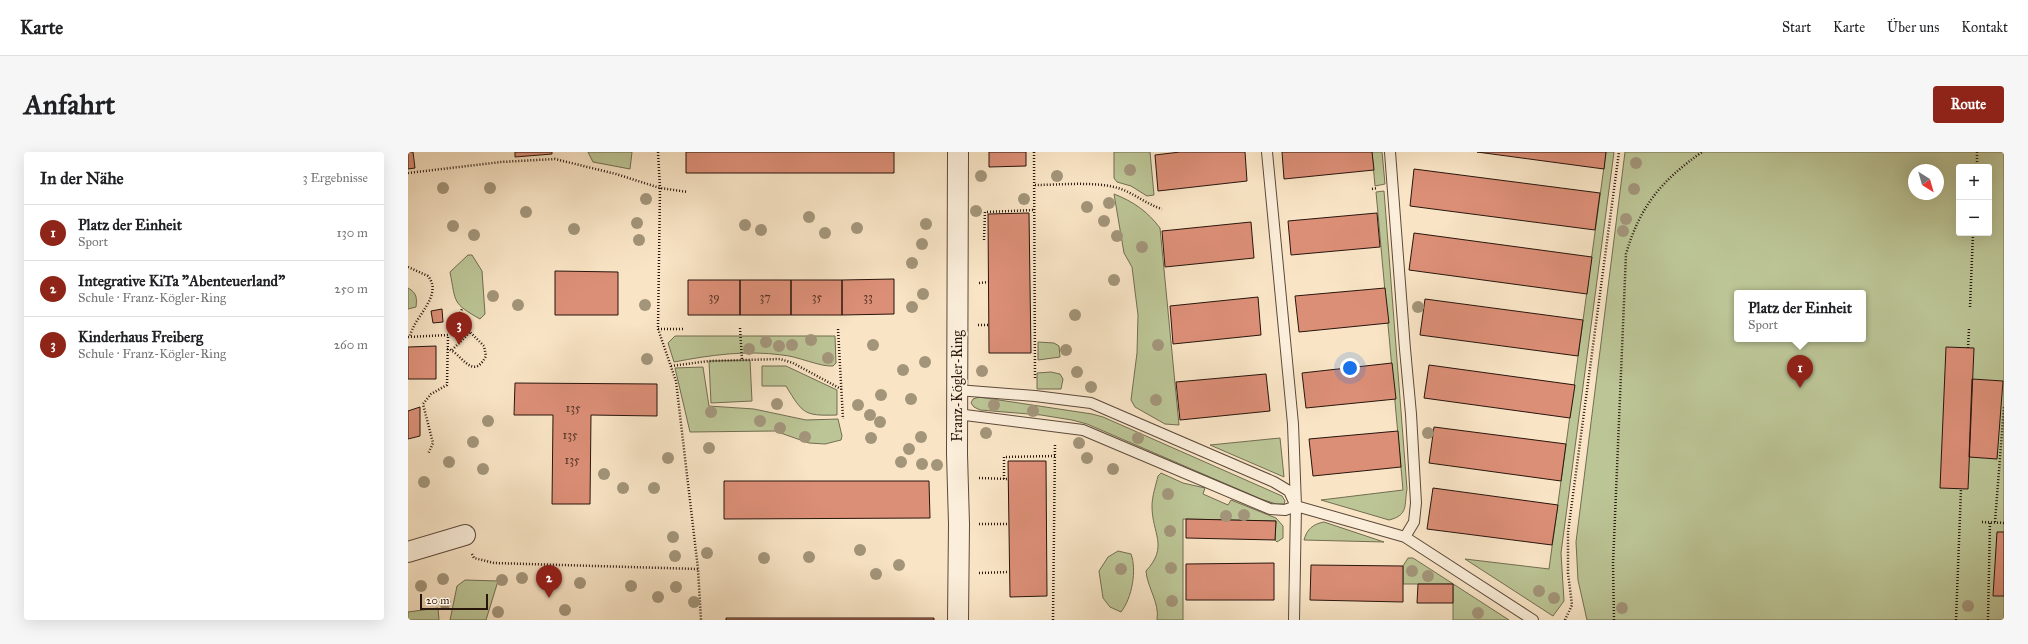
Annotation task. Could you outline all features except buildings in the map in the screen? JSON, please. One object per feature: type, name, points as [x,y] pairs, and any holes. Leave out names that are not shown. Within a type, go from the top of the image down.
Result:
[{"type":"street","name":"Franz-Kögler-Ring","points":[[958,152],[958,620]]},
{"type":"street","points":[[408,552],[464,535]]},
{"type":"lane","points":[[1267,152],[1293,424],[1296,506],[1294,620]]},
{"type":"lane","points":[[1390,152],[1404,349],[1412,414],[1416,503],[1414,522],[1405,537]]},
{"type":"lane","points":[[957,390],[1035,396],[1091,403],[1274,482],[1289,491],[1296,506]]},
{"type":"lane","points":[[957,414],[1083,430],[1270,509],[1285,510],[1296,506],[1405,537],[1533,620]]},
{"type":"path","points":[[658,152],[660,188],[658,329],[676,382],[698,569],[701,620]]},
{"type":"path","points":[[1034,152],[1035,382]]},
{"type":"path","points":[[1564,620],[1572,605],[1568,573],[1568,532],[1619,152]]},
{"type":"path","points":[[1614,620],[1613,564],[1626,254],[1632,233],[1648,201],[1676,172],[1702,152]]},
{"type":"path","points":[[1977,152],[1977,164]]},
{"type":"path","points":[[408,173],[501,162],[554,159],[616,174],[660,188],[688,192]]},
{"type":"path","points":[[1035,185],[1098,185],[1117,188],[1136,195],[1150,205],[1162,209]]},
{"type":"path","points":[[984,240],[985,212],[1035,210]]},
{"type":"path","points":[[1970,307],[1973,236]]},
{"type":"path","points":[[408,267],[428,276],[434,287],[431,297],[411,330],[409,337],[448,335],[447,385],[432,394],[423,404],[433,443],[428,454]]},
{"type":"path","points":[[447,350],[452,350],[468,365],[476,366],[483,361],[486,348],[457,319],[462,309]]},
{"type":"path","points":[[740,328],[742,360]]},
{"type":"path","points":[[658,329],[684,329]]},
{"type":"path","points":[[838,329],[843,419]]},
{"type":"path","points":[[1968,348],[1969,329]]},
{"type":"path","points":[[452,350],[470,332]]},
{"type":"path","points":[[670,366],[709,361],[780,359],[793,363],[841,389]]},
{"type":"path","points":[[1995,522],[2004,406]]},
{"type":"path","points":[[1053,620],[1056,426]]},
{"type":"path","points":[[1004,479],[1004,457],[1055,456]]},
{"type":"path","points":[[957,478],[1008,479]]},
{"type":"path","points":[[1956,620],[1962,489]]},
{"type":"path","points":[[1982,522],[2004,523]]},
{"type":"path","points":[[1988,620],[1990,522]]},
{"type":"path","points":[[959,524],[1009,524]]},
{"type":"path","points":[[464,535],[474,558],[494,563],[698,569]]},
{"type":"path","points":[[958,573],[1009,572]]},
{"type":"green space","points":[[588,152],[632,152],[630,169],[593,162]]},
{"type":"green space","points":[[1114,152],[1150,152],[1154,195],[1147,196],[1131,186],[1117,182],[1114,178]]},
{"type":"green space","points":[[1372,152],[1382,152],[1385,184],[1375,186]]},
{"type":"green space","points":[[1606,152],[1614,152],[1561,553],[1564,601],[1553,616],[1465,559],[1549,569]]},
{"type":"green space","points":[[1625,152],[2004,152],[2004,620],[1587,620],[1578,580],[1576,542]]},
{"type":"green space","points":[[1384,191],[1407,489],[1403,512],[1395,518],[1389,520],[1321,500],[1403,490],[1376,192]]},
{"type":"green space","points":[[1114,194],[1128,200],[1140,208],[1160,228],[1179,425],[1165,424],[1135,407],[1131,400],[1137,353],[1138,315],[1132,267],[1124,253]]},
{"type":"green space","points":[[468,255],[472,255],[482,271],[485,314],[480,319],[460,305],[453,290],[450,272]]},
{"type":"green space","points":[[408,288],[416,296],[416,307],[408,309]]},
{"type":"green space","points":[[675,336],[835,336],[836,363],[833,366],[828,366],[788,356],[755,353],[714,355],[674,362],[668,343]]},
{"type":"green space","points":[[1038,342],[1054,343],[1059,346],[1060,357],[1038,360]]},
{"type":"green space","points":[[750,360],[752,401],[711,403],[709,361]]},
{"type":"green space","points":[[762,366],[786,366],[837,390],[837,415],[811,414],[801,408],[786,386],[762,386]]},
{"type":"green space","points":[[703,367],[709,406],[754,409],[806,420],[838,419],[842,436],[841,440],[825,444],[809,443],[775,431],[690,432],[675,368]]},
{"type":"green space","points":[[1051,372],[1060,374],[1063,379],[1061,389],[1037,389],[1037,373]]},
{"type":"green space","points":[[979,397],[1092,414],[1103,417],[1282,496],[1285,501],[1284,504],[1276,504],[1261,499],[1087,424],[1041,415],[980,410],[974,407],[971,403],[973,399]]},
{"type":"green space","points":[[1280,438],[1284,477],[1210,445]]},
{"type":"green space","points":[[1161,473],[1183,483],[1205,488],[1203,494],[1228,505],[1231,500],[1276,518],[1283,526],[1283,538],[1277,542],[1275,540],[1276,521],[1183,519],[1183,620],[1157,620],[1157,607],[1146,571],[1157,554],[1158,540],[1152,506],[1153,494],[1158,476]]},
{"type":"green space","points":[[1324,522],[1384,542],[1304,540],[1311,528]]},
{"type":"green space","points":[[1118,551],[1131,554],[1134,568],[1131,592],[1121,612],[1110,607],[1103,598],[1099,571],[1108,557]]},
{"type":"green space","points":[[1408,558],[1413,558],[1509,620],[1453,620],[1453,584],[1403,584],[1403,566]]},
{"type":"green space","points":[[465,580],[498,581],[486,620],[450,620],[457,586]]},
{"type":"green space","points":[[438,608],[439,620],[408,620],[408,612]]},
{"type":"place","name":"Kinderhaus Freiberg","points":[[459,345]]},
{"type":"place","name":"Platz der Einheit","points":[[1800,388]]},
{"type":"place","name":"Integrative KiTa \"Abenteuerland\"","points":[[549,598]]}]
